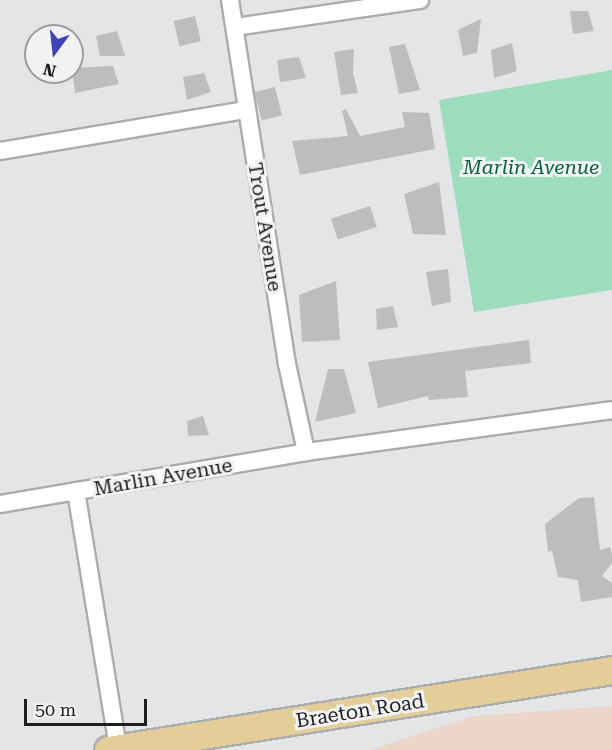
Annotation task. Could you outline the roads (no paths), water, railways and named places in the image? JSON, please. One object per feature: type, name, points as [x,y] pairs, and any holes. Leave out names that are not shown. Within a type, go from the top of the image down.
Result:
[{"type":"main road","name":"Braeton Road","points":[[113,749],[612,670]]},
{"type":"street","name":"Trout Avenue","points":[[230,0],[286,364],[306,452]]},
{"type":"street","points":[[235,27],[420,0]]},
{"type":"street","points":[[0,151],[246,110]]},
{"type":"street","name":"Marlin Avenue","points":[[0,504],[306,452],[612,410]]},
{"type":"street","points":[[76,492],[113,749]]}]
